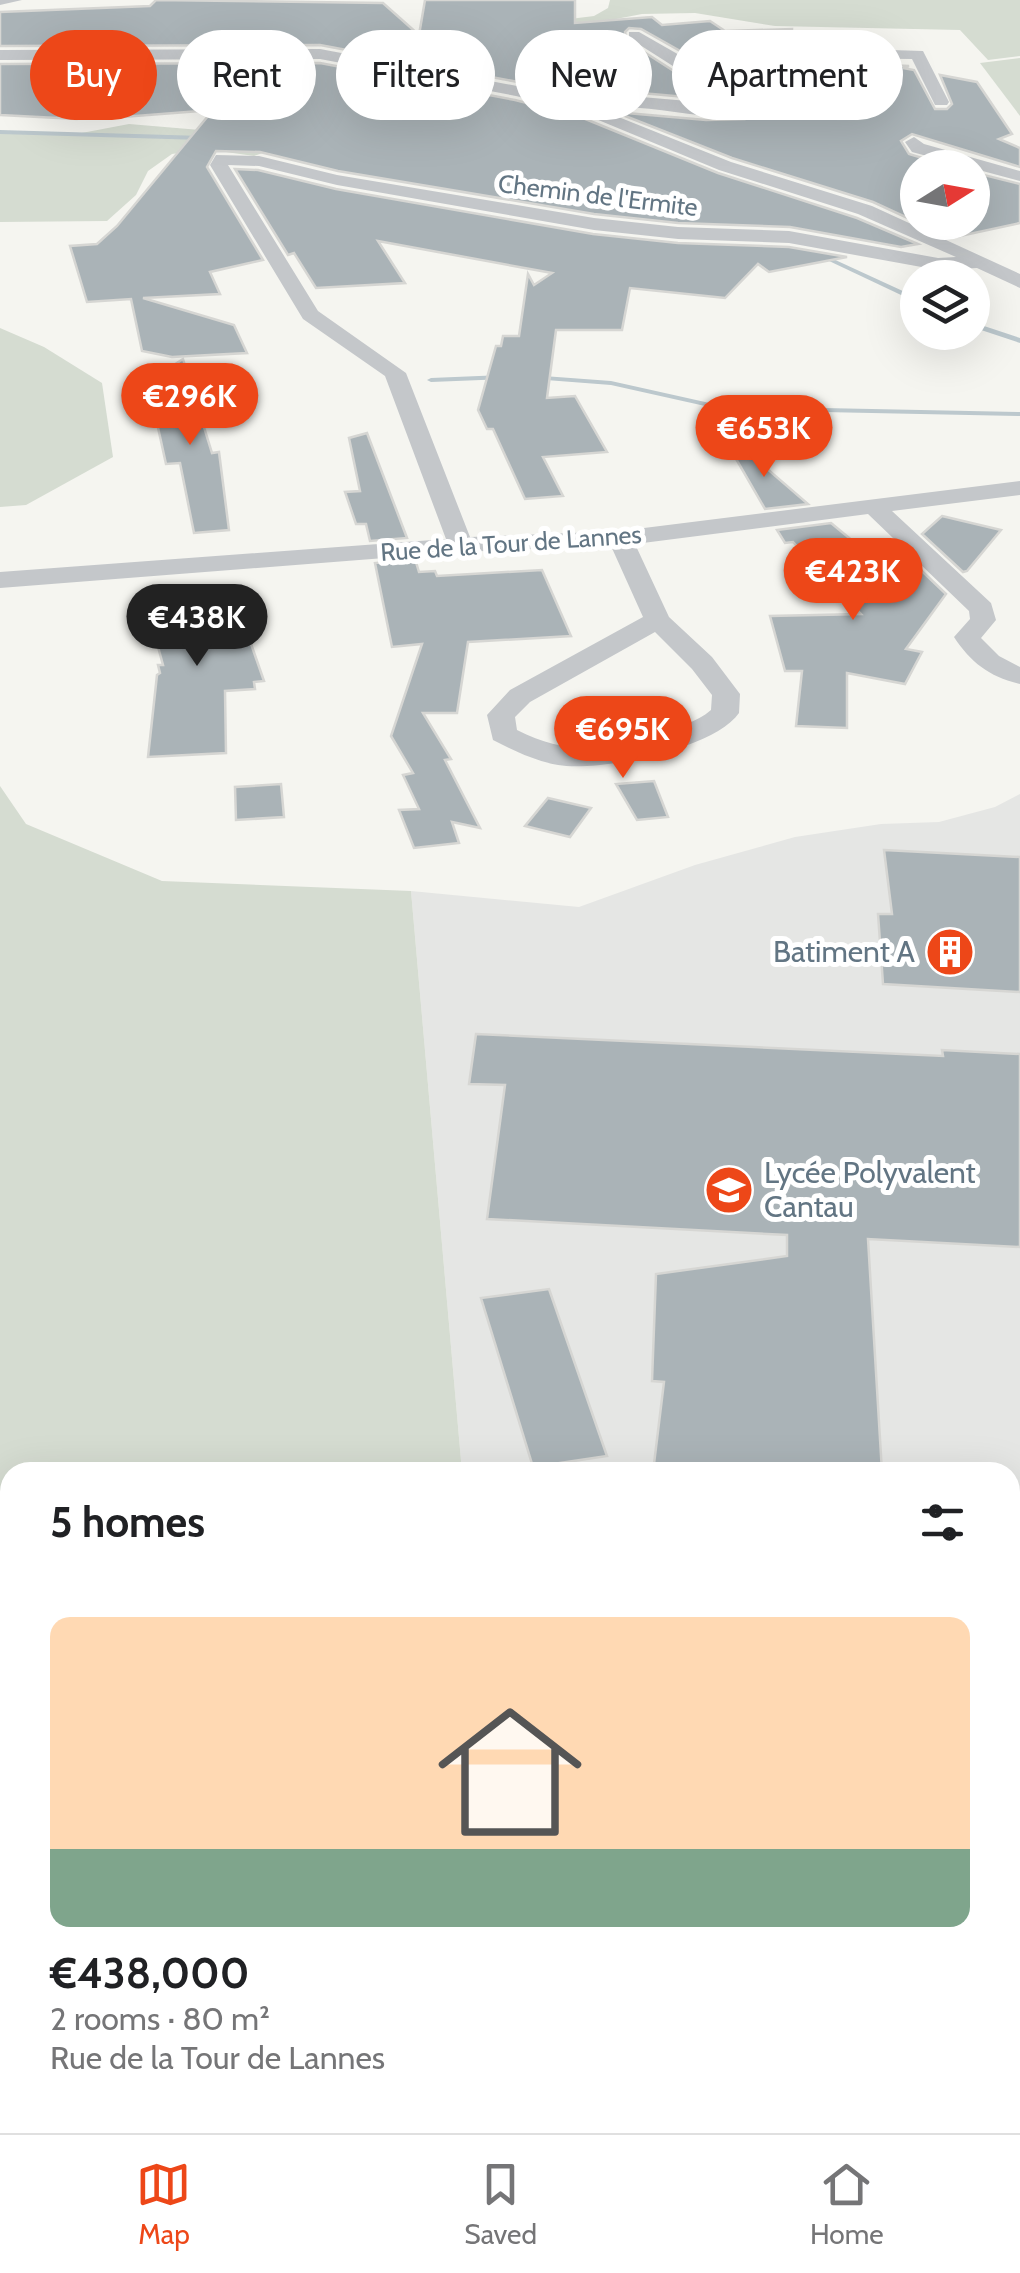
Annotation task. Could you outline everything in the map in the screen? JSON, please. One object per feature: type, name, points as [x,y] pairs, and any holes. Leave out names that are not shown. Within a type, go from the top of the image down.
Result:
[{"type":"street","points":[[0,1],[16,0]]},
{"type":"street","points":[[0,55],[320,54],[515,91]]},
{"type":"street","points":[[903,54],[918,54],[942,102]]},
{"type":"street","points":[[612,120],[725,166],[865,210],[974,260]]},
{"type":"street","points":[[914,142],[918,148],[1020,176]]},
{"type":"street","name":"Chemin de l'Ermite","points":[[461,545],[395,373],[310,316],[219,165],[222,159],[232,156],[259,160],[337,180],[594,224],[678,233],[789,237],[916,260]]},
{"type":"street","points":[[990,268],[1020,282]]},
{"type":"street","name":"Rue de la Tour de Lannes","points":[[0,580],[461,545],[620,538],[1020,488]]},
{"type":"street","points":[[875,508],[982,608],[983,620],[967,637],[977,653],[996,668],[1020,676]]},
{"type":"street","points":[[620,538],[657,620],[702,663],[726,694],[725,714],[710,726],[579,761],[548,757],[503,734],[501,715],[520,696],[657,620]]},
{"type":"shaded area","points":[[610,0],[1020,0],[1020,56],[988,60],[960,30],[775,26],[695,13],[642,14],[585,25],[538,23],[594,16],[608,8]]},
{"type":"shaded area","points":[[1020,58],[1020,116],[980,63]]},
{"type":"shaded area","points":[[129,124],[212,131],[268,151],[254,156],[205,149],[172,154],[148,171],[136,195],[107,221],[0,222],[0,131],[71,135]]},
{"type":"shaded area","points":[[0,328],[44,347],[102,383],[113,457],[26,505],[0,507]]},
{"type":"shaded area","points":[[0,786],[26,824],[162,881],[411,891],[461,1462],[0,1462]]},
{"type":"shaded area","name":"Lycée Polyvalent Cantau","points":[[1020,794],[1020,1462],[461,1462],[411,891],[579,907],[695,865],[795,837],[881,824],[939,822],[995,807]]},
{"type":"building","points":[[156,0],[383,3],[413,30],[336,30],[336,48],[316,45],[316,30],[177,30],[177,45],[157,46],[157,30],[30,30],[30,46],[0,46],[0,12],[150,6]]},
{"type":"building","points":[[425,0],[575,0],[575,23],[652,17],[662,25],[710,21],[724,30],[672,30],[672,46],[652,35],[652,30],[515,30],[515,81],[495,78],[495,30],[420,30]]},
{"type":"building","points":[[652,57],[672,70],[672,96],[652,94]]},
{"type":"building","points":[[177,63],[177,113],[157,114],[157,64]]},
{"type":"building","points":[[316,63],[336,66],[336,120],[495,120],[495,96],[515,100],[515,120],[588,120],[718,173],[857,218],[900,236],[900,240],[918,244],[901,247],[790,227],[678,223],[594,214],[338,171],[260,152],[216,151],[207,167],[263,260],[210,272],[220,294],[143,298],[234,325],[247,353],[172,357],[142,351],[131,299],[87,302],[70,246],[97,244],[117,226],[205,120],[316,120]]},
{"type":"building","points":[[0,64],[30,64],[30,117],[0,115]]},
{"type":"building","points":[[903,68],[914,70],[935,109],[947,109],[952,104],[940,75],[977,82],[1012,134],[999,139],[1020,148],[1020,167],[990,158],[990,150],[964,150],[912,134],[901,141],[907,150],[900,150],[900,214],[873,202],[732,158],[635,120],[652,120],[652,115],[672,120],[903,120]]},
{"type":"building","points":[[235,169],[258,170],[336,189],[593,234],[678,243],[789,247],[847,257],[769,272],[758,264],[725,298],[630,288],[622,330],[556,330],[547,398],[575,396],[607,452],[543,457],[563,496],[525,499],[493,429],[487,429],[478,410],[496,346],[501,346],[503,336],[519,336],[528,274],[534,285],[552,273],[378,241],[405,283],[316,288],[294,253],[288,255]]},
{"type":"building","points":[[990,176],[1020,184],[1020,223],[990,230]]},
{"type":"building","points":[[183,359],[212,453],[219,452],[229,530],[194,533],[180,463],[166,464],[148,382]]},
{"type":"building","points":[[367,433],[407,538],[370,541],[366,524],[356,524],[345,492],[360,491],[349,438]]},
{"type":"building","points":[[728,435],[808,504],[765,509],[724,438]]},
{"type":"building","points":[[942,516],[1001,530],[963,572],[922,534]]},
{"type":"building","points":[[831,523],[854,542],[868,540],[889,563],[902,552],[946,594],[906,649],[922,652],[905,684],[847,673],[847,728],[796,726],[802,671],[785,671],[770,616],[861,614],[793,542],[785,543],[777,530]]},
{"type":"building","points":[[415,559],[419,572],[435,571],[437,576],[542,570],[571,636],[468,642],[457,713],[423,713],[451,759],[445,760],[480,828],[452,822],[459,843],[414,848],[399,810],[419,809],[403,775],[413,773],[391,736],[422,644],[392,647],[375,563]]},
{"type":"building","points":[[195,587],[235,598],[264,681],[254,682],[255,689],[225,691],[226,753],[148,757],[158,665],[163,665],[143,592]]},
{"type":"building","points":[[654,781],[668,817],[637,820],[616,784]]},
{"type":"building","points":[[281,784],[284,817],[236,820],[235,787]]},
{"type":"building","points":[[548,798],[591,808],[570,837],[525,826]]},
{"type":"building","points":[[884,850],[1020,857],[1020,992],[883,984],[878,914],[892,914]]},
{"type":"building","points":[[476,1034],[943,1056],[942,1050],[1020,1054],[1020,1247],[868,1239],[881,1462],[654,1462],[664,1382],[652,1381],[656,1274],[787,1256],[787,1235],[487,1219],[505,1085],[469,1084]]},
{"type":"building","points":[[549,1289],[607,1456],[531,1462],[481,1298]]},
{"type":"waterway","points":[[0,132],[202,138]]},
{"type":"waterway","points":[[829,259],[900,293]]},
{"type":"waterway","points":[[990,330],[1020,341]]},
{"type":"waterway","points":[[431,380],[503,377]]},
{"type":"waterway","points":[[533,377],[611,383],[723,408],[1020,414]]},
{"type":"place","name":"Batiment A","points":[[950,952]]},
{"type":"place","name":"Lycée Polyvalent Cantau","points":[[729,1190]]}]
